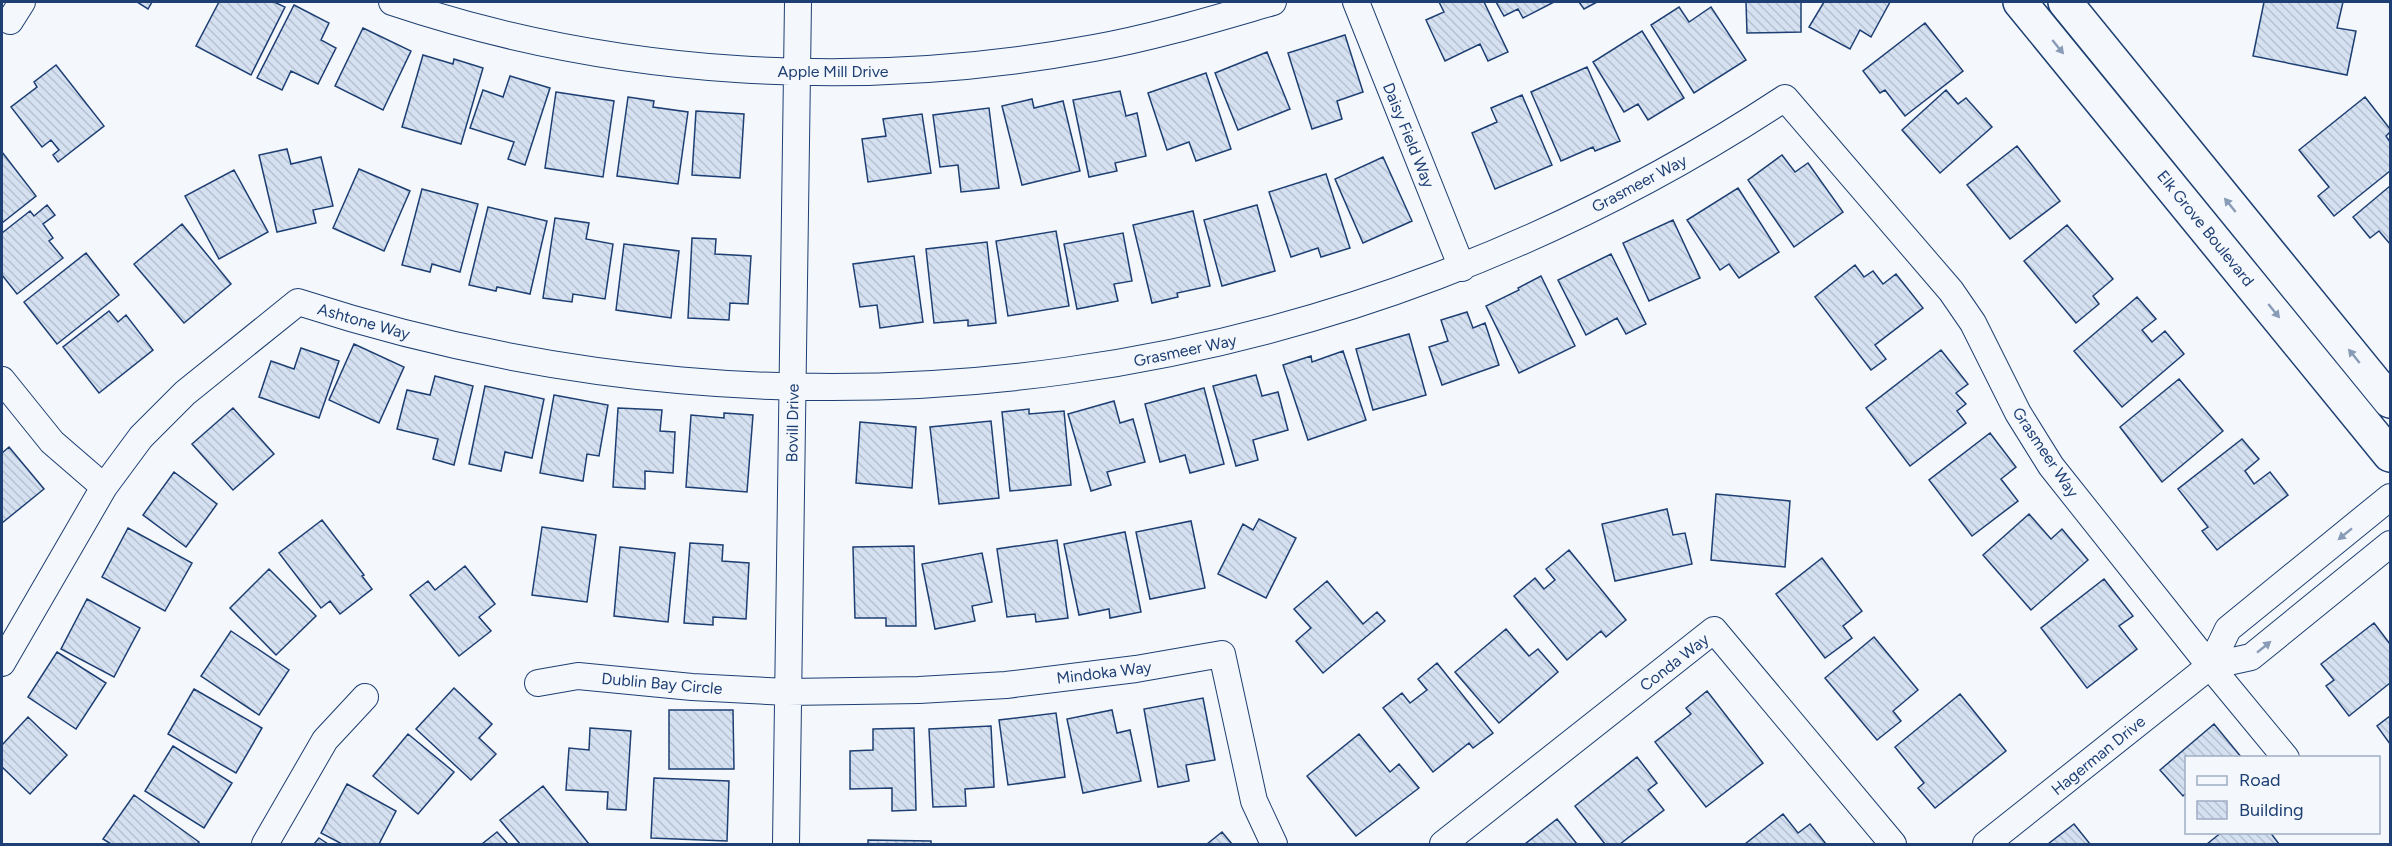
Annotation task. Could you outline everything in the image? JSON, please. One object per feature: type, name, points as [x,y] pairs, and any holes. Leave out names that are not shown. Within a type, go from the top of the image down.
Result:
[{"type":"main road","name":"Elk Grove Boulevard","points":[[2020,2],[2391,455]]},
{"type":"main road","name":"Elk Grove Boulevard","points":[[2065,2],[2391,401]]},
{"type":"street","name":"Apple Mill Drive","points":[[392,2],[502,33],[575,49],[686,65],[797,72],[909,71],[1021,60],[1095,48],[1168,32],[1273,2]]},
{"type":"street","name":"Bovill Drive","points":[[786,844],[798,2]]},
{"type":"street","name":"Daisy Field Way","points":[[1356,2],[1462,268]]},
{"type":"street","name":"Grasmeer Way","points":[[792,387],[905,386],[1006,379],[1130,362],[1265,332],[1353,306],[1462,268],[1537,236],[1646,182],[1785,98],[1950,291],[1973,323],[2018,413],[2051,466],[2210,666]]},
{"type":"street","name":"Ashtone Way","points":[[2,663],[104,487],[141,437],[185,393],[298,302],[439,342],[547,364],[651,378],[792,387]]},
{"type":"street","points":[[2,380],[52,442],[104,487]]},
{"type":"street","name":"Hagerman Drive","points":[[1986,844],[2210,666],[2228,629],[2391,497]]},
{"type":"street","name":"Hagerman Drive","points":[[2210,666],[2251,657],[2391,544]]},
{"type":"street","name":"Conda Way","points":[[1443,844],[1714,630],[1893,844]]},
{"type":"street","name":"Mindoka Way","points":[[788,692],[919,690],[1006,685],[1136,669],[1222,654],[1252,791],[1274,844]]},
{"type":"street","points":[[2210,666],[2284,756]]},
{"type":"street","name":"Dublin Bay Circle","points":[[538,683],[578,676],[692,687],[788,692]]},
{"type":"street","points":[[265,844],[325,740],[365,697]]},
{"type":"building","points":[[137,2],[152,2],[148,9]]},
{"type":"building","points":[[219,2],[274,2],[285,7],[251,75],[196,46]]},
{"type":"building","points":[[1439,2],[1484,2],[1508,52],[1488,61],[1480,44],[1445,61],[1426,20],[1444,12]]},
{"type":"building","points":[[1496,2],[1554,2],[1523,18],[1518,9],[1504,16]]},
{"type":"building","points":[[1579,2],[1597,2],[1584,9]]},
{"type":"building","points":[[1746,2],[1801,2],[1801,32],[1747,33]]},
{"type":"building","points":[[1824,2],[1890,2],[1871,37],[1860,30],[1850,49],[1809,27]]},
{"type":"building","points":[[2264,2],[2343,2],[2337,28],[2356,31],[2347,75],[2253,56]]},
{"type":"building","points":[[294,5],[329,23],[321,40],[336,48],[318,84],[291,71],[282,90],[257,78]]},
{"type":"building","points":[[1679,7],[1689,22],[1711,7],[1746,60],[1694,93],[1651,25]]},
{"type":"building","points":[[1925,23],[1963,71],[1905,116],[1885,90],[1880,93],[1863,71]]},
{"type":"building","points":[[363,28],[411,51],[383,110],[335,86]]},
{"type":"building","points":[[1642,31],[1684,98],[1648,120],[1638,104],[1624,112],[1593,62]]},
{"type":"building","points":[[1345,35],[1363,92],[1337,101],[1342,119],[1312,129],[1288,53]]},
{"type":"building","points":[[1267,52],[1290,109],[1238,130],[1215,73]]},
{"type":"building","points":[[423,55],[453,64],[454,59],[483,68],[461,144],[402,127]]},
{"type":"building","points":[[56,65],[104,126],[58,162],[53,155],[59,150],[51,140],[42,147],[11,107],[37,87],[34,82]]},
{"type":"building","points":[[1587,67],[1620,141],[1595,151],[1593,147],[1561,161],[1531,92]]},
{"type":"building","points":[[1206,73],[1231,149],[1196,161],[1189,142],[1167,150],[1148,93]]},
{"type":"building","points":[[510,76],[550,88],[525,165],[508,159],[514,142],[470,128],[483,90],[503,97]]},
{"type":"building","points":[[1946,90],[1958,104],[1966,98],[1992,127],[1940,173],[1902,130]]},
{"type":"building","points":[[1120,91],[1126,116],[1137,113],[1146,156],[1115,163],[1117,171],[1089,177],[1073,100]]},
{"type":"building","points":[[556,92],[614,101],[603,177],[545,168]]},
{"type":"building","points":[[1522,95],[1552,165],[1495,189],[1472,133],[1497,122],[1491,108]]},
{"type":"building","points":[[628,97],[654,101],[653,107],[688,112],[678,184],[617,176]]},
{"type":"building","points":[[2365,97],[2390,129],[2386,136],[2390,142],[2390,171],[2334,216],[2318,196],[2329,187],[2299,150]]},
{"type":"building","points":[[1032,99],[1034,108],[1063,101],[1080,171],[1022,185],[1002,106]]},
{"type":"building","points":[[989,108],[999,188],[961,192],[958,165],[940,167],[933,115]]},
{"type":"building","points":[[696,111],[744,114],[740,178],[692,175]]},
{"type":"building","points":[[922,114],[931,173],[868,182],[862,139],[886,136],[883,119]]},
{"type":"building","points":[[2017,146],[2060,201],[2010,239],[1967,185]]},
{"type":"building","points":[[287,149],[291,164],[321,157],[333,206],[313,210],[316,223],[277,232],[259,155]]},
{"type":"building","points":[[2,152],[36,196],[2,223]]},
{"type":"building","points":[[1782,155],[1795,172],[1808,163],[1843,212],[1794,247],[1748,180]]},
{"type":"building","points":[[1383,157],[1412,221],[1363,243],[1335,179]]},
{"type":"building","points":[[359,169],[410,191],[384,251],[333,228]]},
{"type":"building","points":[[234,170],[268,232],[219,259],[185,196]]},
{"type":"building","points":[[1326,174],[1350,248],[1321,257],[1318,248],[1291,257],[1269,192]]},
{"type":"building","points":[[2390,186],[2390,244],[2379,231],[2370,238],[2353,217]]},
{"type":"building","points":[[1738,188],[1779,252],[1739,278],[1729,264],[1720,270],[1687,220]]},
{"type":"building","points":[[422,189],[478,204],[460,272],[432,264],[430,272],[402,265]]},
{"type":"building","points":[[47,205],[55,215],[43,224],[53,238],[49,241],[63,258],[17,294],[2,275],[2,233],[30,211],[34,216]]},
{"type":"building","points":[[1257,205],[1275,271],[1222,286],[1204,220]]},
{"type":"building","points":[[488,207],[547,221],[530,294],[497,287],[496,291],[469,285]]},
{"type":"building","points":[[1193,211],[1210,286],[1177,293],[1178,297],[1152,303],[1133,225]]},
{"type":"building","points":[[555,218],[589,223],[586,239],[613,244],[605,299],[573,294],[572,302],[543,298]]},
{"type":"building","points":[[1673,220],[1700,278],[1649,301],[1623,243]]},
{"type":"building","points":[[182,224],[231,284],[184,323],[134,264]]},
{"type":"building","points":[[2067,225],[2113,279],[2093,296],[2099,304],[2076,323],[2024,261]]},
{"type":"building","points":[[1056,231],[1069,306],[1008,316],[996,241]]},
{"type":"building","points":[[1123,233],[1132,281],[1114,284],[1118,301],[1077,309],[1064,244]]},
{"type":"building","points":[[692,238],[716,239],[715,254],[751,256],[748,304],[730,303],[729,320],[688,318]]},
{"type":"building","points":[[987,242],[996,323],[968,326],[968,320],[934,323],[926,249]]},
{"type":"building","points":[[624,244],[679,251],[671,318],[616,310]]},
{"type":"building","points":[[86,253],[119,295],[57,344],[24,302]]},
{"type":"building","points":[[1611,254],[1646,324],[1626,334],[1617,318],[1586,335],[1558,280]]},
{"type":"building","points":[[914,256],[923,322],[880,328],[877,305],[860,307],[853,264]]},
{"type":"building","points":[[1855,265],[1864,277],[1873,271],[1883,284],[1896,274],[1923,308],[1875,345],[1886,359],[1871,370],[1815,297]]},
{"type":"building","points":[[1541,276],[1575,346],[1519,373],[1486,306]]},
{"type":"building","points":[[2137,297],[2156,319],[2142,330],[2152,342],[2165,331],[2184,354],[2122,407],[2074,351]]},
{"type":"building","points":[[109,311],[118,322],[126,315],[153,350],[99,393],[63,347]]},
{"type":"building","points":[[1467,312],[1473,328],[1485,323],[1499,365],[1442,385],[1429,347],[1448,341],[1441,320]]},
{"type":"building","points":[[1409,334],[1426,395],[1373,410],[1356,349]]},
{"type":"building","points":[[354,344],[404,367],[379,423],[329,400]]},
{"type":"building","points":[[301,348],[339,361],[319,418],[259,397],[271,361],[294,369]]},
{"type":"building","points":[[1941,350],[1968,384],[1956,393],[1966,404],[1957,411],[1966,423],[1910,466],[1866,408]]},
{"type":"building","points":[[1343,351],[1366,420],[1308,440],[1283,365],[1311,356],[1312,362]]},
{"type":"building","points":[[1256,375],[1262,396],[1278,392],[1288,430],[1253,440],[1258,460],[1236,466],[1213,386]]},
{"type":"building","points":[[435,376],[473,386],[454,465],[433,459],[438,439],[397,429],[407,390],[430,395]]},
{"type":"building","points":[[2179,379],[2223,431],[2162,482],[2120,427]]},
{"type":"building","points":[[485,386],[544,399],[532,458],[505,452],[501,471],[469,464]]},
{"type":"building","points":[[1204,388],[1224,464],[1190,473],[1185,455],[1160,462],[1145,404]]},
{"type":"building","points":[[554,395],[608,405],[599,456],[587,454],[583,481],[540,473]]},
{"type":"building","points":[[1114,401],[1120,423],[1133,419],[1145,462],[1107,472],[1111,485],[1091,491],[1068,414]]},
{"type":"building","points":[[233,408],[274,454],[233,490],[192,444]]},
{"type":"building","points":[[618,408],[662,410],[660,431],[675,432],[673,473],[645,471],[645,489],[613,487]]},
{"type":"building","points":[[1029,409],[1029,414],[1064,411],[1071,485],[1010,491],[1002,412]]},
{"type":"building","points":[[724,413],[753,415],[747,492],[686,487],[691,415],[724,418]]},
{"type":"building","points":[[991,421],[999,498],[939,504],[930,427]]},
{"type":"building","points":[[860,422],[916,427],[912,488],[856,483]]},
{"type":"building","points":[[1990,433],[2016,467],[2001,479],[2018,501],[1972,536],[1929,480]]},
{"type":"building","points":[[2242,439],[2259,459],[2245,471],[2254,484],[2270,472],[2288,495],[2217,550],[2202,531],[2208,527],[2178,489]]},
{"type":"building","points":[[9,447],[44,489],[2,523],[2,453]]},
{"type":"building","points":[[174,472],[217,504],[186,547],[143,515]]},
{"type":"building","points":[[1716,494],[1790,501],[1785,567],[1711,560]]},
{"type":"building","points":[[1667,509],[1673,535],[1685,533],[1692,564],[1615,581],[1602,524]]},
{"type":"building","points":[[2029,514],[2051,539],[2062,529],[2088,560],[2031,610],[1983,555]]},
{"type":"building","points":[[1259,519],[1296,538],[1266,598],[1218,574],[1243,524],[1253,530]]},
{"type":"building","points":[[322,520],[372,589],[340,614],[330,601],[321,608],[279,553]]},
{"type":"building","points":[[1191,521],[1205,588],[1150,599],[1136,532]]},
{"type":"building","points":[[542,527],[596,535],[587,602],[532,595]]},
{"type":"building","points":[[128,528],[192,563],[165,611],[102,577]]},
{"type":"building","points":[[1125,532],[1141,612],[1110,618],[1109,609],[1079,615],[1064,544]]},
{"type":"building","points":[[1057,540],[1068,618],[1036,622],[1035,614],[1007,617],[997,549]]},
{"type":"building","points":[[690,543],[723,545],[722,561],[749,563],[746,619],[713,617],[713,625],[684,623]]},
{"type":"building","points":[[914,546],[916,626],[886,626],[886,618],[855,618],[853,547]]},
{"type":"building","points":[[620,547],[675,553],[668,622],[614,616]]},
{"type":"building","points":[[1569,550],[1626,620],[1606,637],[1601,631],[1567,660],[1514,596],[1535,578],[1544,589],[1555,580],[1546,569]]},
{"type":"building","points":[[982,553],[992,602],[972,606],[975,621],[935,629],[922,564]]},
{"type":"building","points":[[1822,558],[1862,611],[1843,626],[1852,638],[1825,658],[1776,594]]},
{"type":"building","points":[[465,566],[495,604],[479,617],[491,631],[459,656],[410,595],[428,581],[435,590]]},
{"type":"building","points":[[269,569],[316,616],[276,655],[230,608]]},
{"type":"building","points":[[2104,579],[2133,616],[2119,626],[2137,649],[2087,688],[2041,628]]},
{"type":"building","points":[[1327,581],[1363,624],[1377,612],[1385,621],[1323,673],[1296,641],[1311,628],[1294,609]]},
{"type":"building","points":[[87,599],[140,628],[114,677],[61,649]]},
{"type":"building","points":[[2374,623],[2390,644],[2390,683],[2349,716],[2326,686],[2334,680],[2321,664]]},
{"type":"building","points":[[1506,629],[1529,656],[1538,649],[1558,672],[1499,723],[1455,672]]},
{"type":"building","points":[[231,631],[289,670],[259,715],[201,676]]},
{"type":"building","points":[[1874,637],[1918,690],[1893,711],[1901,721],[1877,740],[1825,678]]},
{"type":"building","points":[[57,652],[106,683],[76,729],[28,697]]},
{"type":"building","points":[[1437,663],[1493,733],[1473,748],[1469,743],[1433,772],[1383,708],[1402,693],[1410,703],[1427,690],[1418,679]]},
{"type":"building","points":[[454,688],[492,724],[479,738],[496,754],[471,780],[416,729]]},
{"type":"building","points":[[194,689],[262,728],[236,773],[168,734]]},
{"type":"building","points":[[1707,691],[1763,763],[1706,807],[1655,742],[1691,714],[1686,708]]},
{"type":"building","points":[[1960,694],[2006,751],[1935,808],[1918,788],[1924,783],[1895,747]]},
{"type":"building","points":[[1203,698],[1215,760],[1186,765],[1189,781],[1158,787],[1144,709]]},
{"type":"building","points":[[669,710],[733,710],[734,769],[669,769]]},
{"type":"building","points":[[1112,710],[1117,733],[1130,730],[1141,781],[1083,793],[1067,719]]},
{"type":"building","points":[[1056,713],[1065,777],[1008,785],[999,720]]},
{"type":"building","points":[[2390,716],[2390,744],[2377,726]]},
{"type":"building","points":[[28,717],[67,755],[30,794],[2,767],[2,745]]},
{"type":"building","points":[[2214,724],[2240,756],[2185,756],[2185,794],[2183,796],[2160,770]]},
{"type":"building","points":[[991,726],[994,787],[965,789],[966,806],[933,807],[929,729]]},
{"type":"building","points":[[590,728],[631,731],[626,810],[607,809],[608,792],[566,790],[569,748],[589,750]]},
{"type":"building","points":[[914,728],[916,810],[892,811],[892,788],[850,789],[850,751],[873,750],[873,729]]},
{"type":"building","points":[[408,734],[454,772],[418,814],[373,776]]},
{"type":"building","points":[[1359,734],[1390,772],[1399,764],[1419,788],[1356,836],[1307,776]]},
{"type":"building","points":[[173,746],[232,783],[204,828],[145,791]]},
{"type":"building","points":[[1637,757],[1657,783],[1648,790],[1664,810],[1620,844],[1605,844],[1575,806]]},
{"type":"building","points":[[654,778],[729,781],[727,841],[651,838]]},
{"type":"building","points":[[347,784],[396,811],[379,844],[342,844],[321,833]]},
{"type":"building","points":[[543,786],[589,844],[520,844],[500,820]]},
{"type":"building","points":[[134,795],[199,842],[197,844],[111,844],[103,839]]},
{"type":"building","points":[[1783,814],[1798,833],[1810,824],[1826,844],[1745,844]]},
{"type":"building","points":[[1557,819],[1577,844],[1525,844]]},
{"type":"building","points":[[2074,824],[2090,844],[2048,844]]},
{"type":"building","points":[[497,832],[508,844],[482,844]]},
{"type":"building","points":[[1222,832],[1232,844],[1207,844]]},
{"type":"building","points":[[2220,834],[2272,834],[2279,844],[2207,844]]},
{"type":"building","points":[[319,838],[328,844],[314,844]]},
{"type":"building","points":[[868,840],[931,841],[931,844],[868,844]]}]
